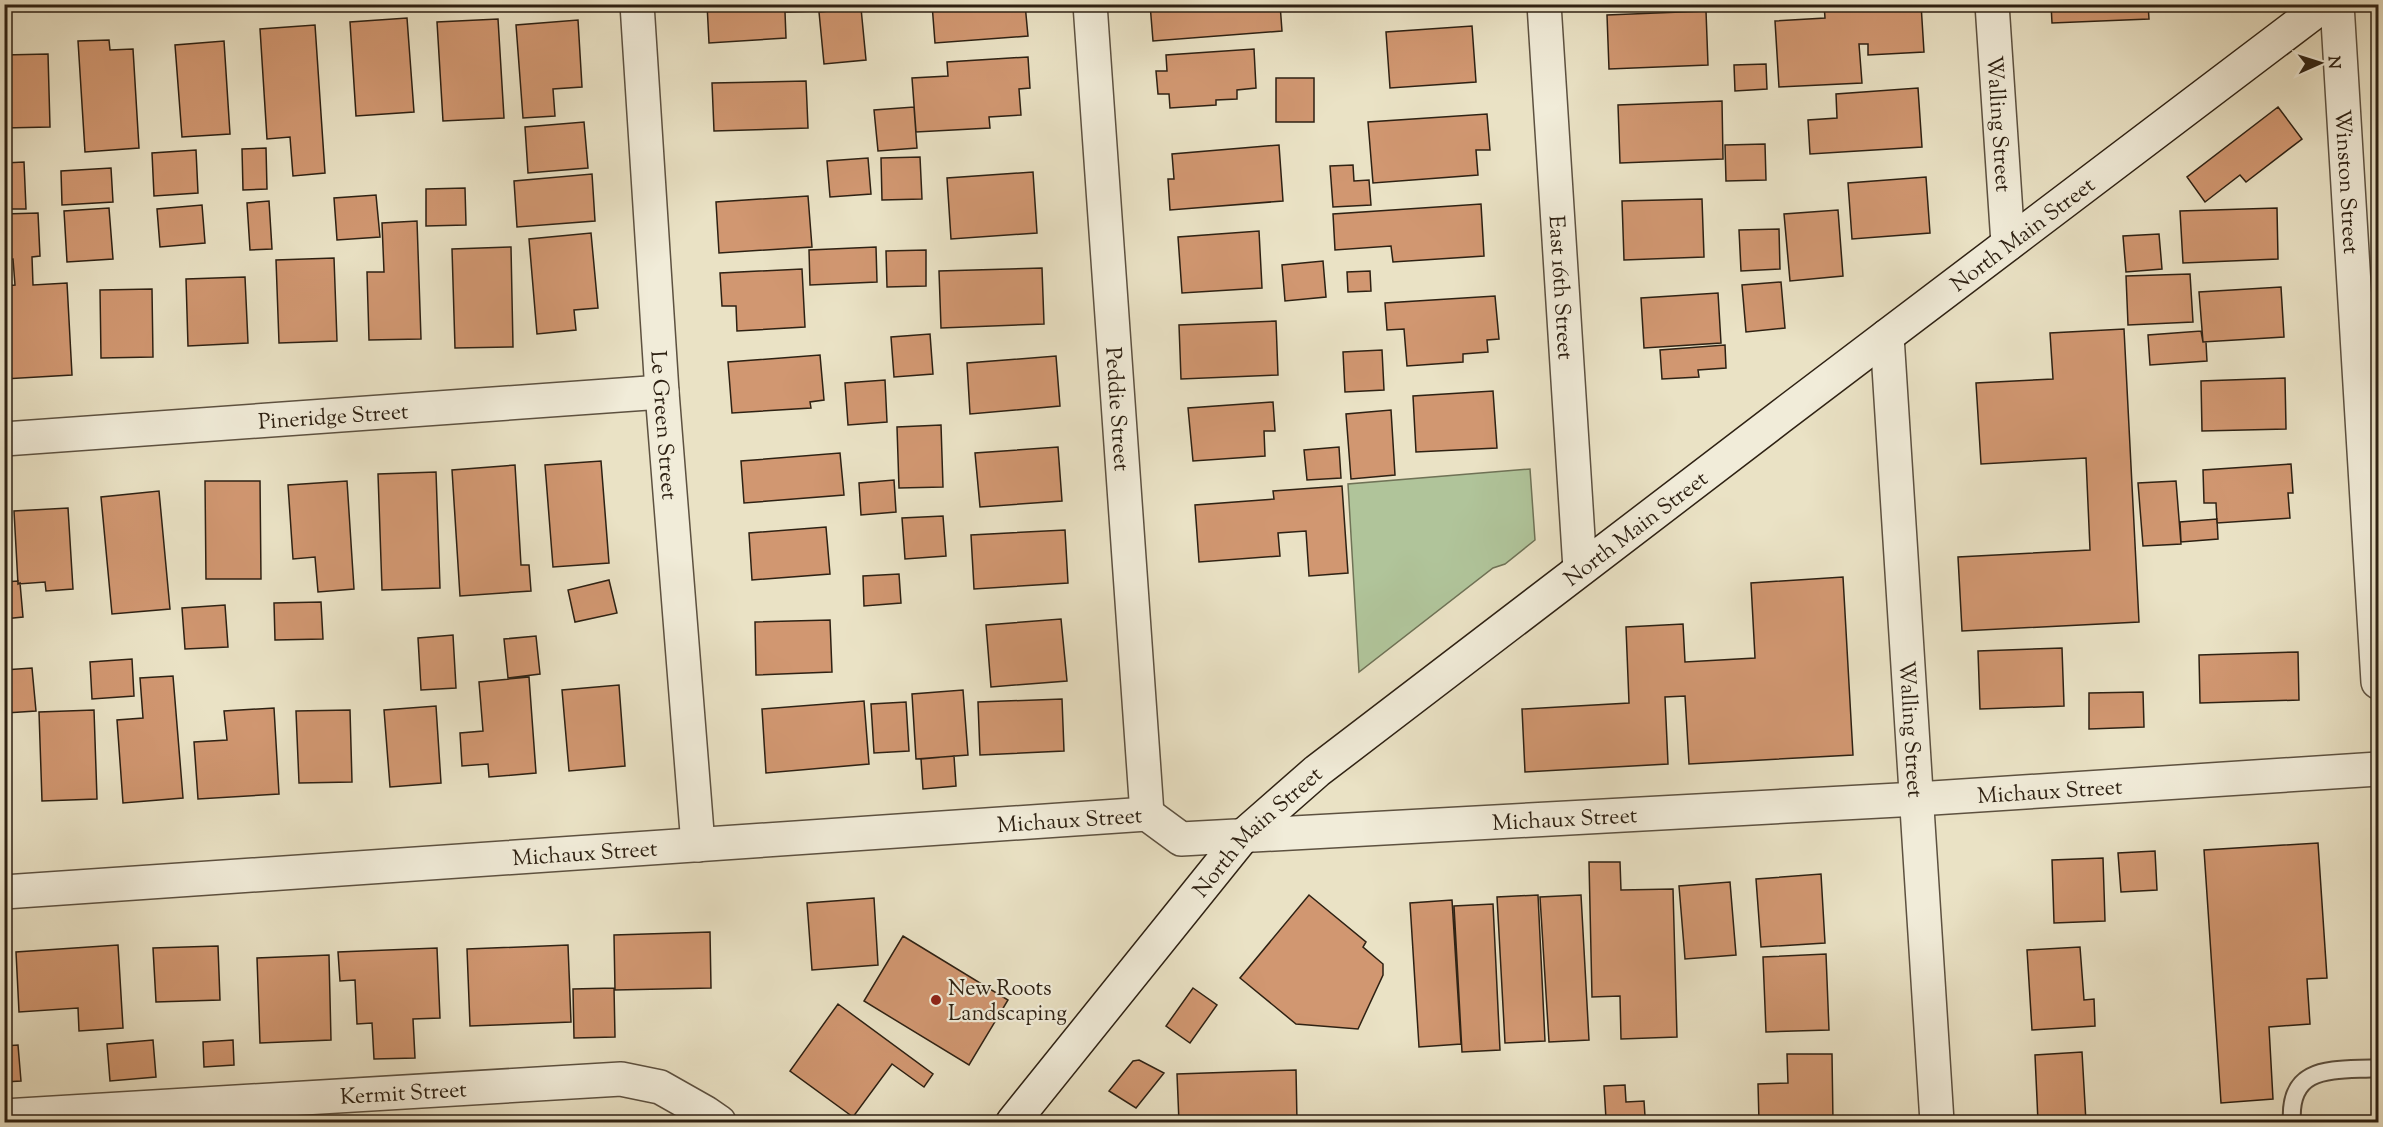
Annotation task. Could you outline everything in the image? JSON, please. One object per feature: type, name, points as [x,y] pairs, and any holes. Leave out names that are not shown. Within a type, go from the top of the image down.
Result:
[{"type":"street","name":"Le Green Street","points":[[637,4],[662,392],[698,845]]},
{"type":"street","name":"Peddie Street","points":[[1090,4],[1147,814]]},
{"type":"street","name":"East 16th Street","points":[[1544,4],[1580,569]]},
{"type":"street","name":"Walling Street","points":[[1992,4],[2008,244]]},
{"type":"street","name":"North Main Street","points":[[1013,1122],[1244,835],[1317,771],[2325,4]]},
{"type":"street","name":"Winston Street","points":[[2337,4],[2379,682]]},
{"type":"street","name":"Walling Street","points":[[1887,336],[1937,1122]]},
{"type":"street","name":"Pineridge Street","points":[[4,439],[662,392]]},
{"type":"street","name":"Michaux Street","points":[[4,892],[1147,814],[1181,839],[1917,799],[2379,769]]},
{"type":"street","name":"Kermit Street","points":[[4,1116],[621,1078],[660,1088],[719,1122]]},
{"type":"lane","points":[[2292,1122],[2290,1105],[2301,1082],[2319,1072],[2379,1068]]},
{"type":"green space","points":[[1530,469],[1535,540],[1505,564],[1493,568],[1359,672],[1348,484]]},
{"type":"building","points":[[707,4],[817,4],[817,11],[785,12],[786,38],[709,43]]},
{"type":"building","points":[[867,4],[908,4],[908,8],[867,11]]},
{"type":"building","points":[[932,4],[1025,4],[1028,36],[935,43]]},
{"type":"building","points":[[1150,4],[1280,4],[1282,31],[1153,41]]},
{"type":"building","points":[[1663,4],[1703,4],[1663,8]]},
{"type":"building","points":[[1824,4],[1921,4],[1924,52],[1868,55],[1868,44],[1859,44],[1862,83],[1779,87],[1775,21],[1825,18]]},
{"type":"building","points":[[2051,4],[2148,4],[2149,19],[2052,23]]},
{"type":"building","points":[[861,8],[866,60],[824,64],[819,12]]},
{"type":"building","points":[[1706,11],[1708,65],[1609,69],[1607,15]]},
{"type":"building","points":[[407,18],[414,112],[356,116],[350,22]]},
{"type":"building","points":[[498,19],[504,118],[443,121],[437,22]]},
{"type":"building","points":[[578,20],[582,87],[553,89],[555,116],[523,118],[516,25]]},
{"type":"building","points":[[315,25],[325,173],[293,176],[290,137],[267,139],[260,29]]},
{"type":"building","points":[[1472,26],[1476,82],[1390,88],[1386,32]]},
{"type":"building","points":[[109,40],[110,50],[133,49],[139,148],[85,152],[78,41]]},
{"type":"building","points":[[224,41],[230,134],[182,137],[175,45]]},
{"type":"building","points":[[1254,49],[1256,88],[1237,90],[1237,99],[1216,100],[1216,105],[1170,108],[1169,94],[1158,94],[1156,71],[1167,71],[1166,55]]},
{"type":"building","points":[[48,54],[50,127],[4,128],[4,55]]},
{"type":"building","points":[[1028,57],[1030,88],[1019,89],[1021,115],[989,117],[990,128],[916,132],[912,78],[948,76],[947,62]]},
{"type":"building","points":[[1766,64],[1767,89],[1735,91],[1734,65]]},
{"type":"building","points":[[1276,78],[1314,78],[1314,122],[1276,122]]},
{"type":"building","points":[[806,81],[808,128],[714,131],[712,83]]},
{"type":"building","points":[[1918,88],[1922,147],[1810,154],[1808,120],[1837,118],[1836,94]]},
{"type":"building","points":[[1722,101],[1723,159],[1620,163],[1618,105]]},
{"type":"building","points":[[914,107],[917,148],[878,151],[874,110]]},
{"type":"building","points":[[2278,107],[2302,139],[2246,182],[2240,175],[2205,202],[2187,177]]},
{"type":"building","points":[[1487,114],[1490,150],[1476,150],[1478,175],[1373,183],[1368,122]]},
{"type":"building","points":[[584,122],[588,168],[528,173],[525,127]]},
{"type":"building","points":[[1765,144],[1766,180],[1726,181],[1725,145]]},
{"type":"building","points":[[1279,145],[1283,201],[1170,210],[1168,179],[1174,179],[1172,154]]},
{"type":"building","points":[[266,148],[267,189],[243,190],[242,149]]},
{"type":"building","points":[[196,150],[198,193],[154,196],[152,153]]},
{"type":"building","points":[[920,157],[922,199],[882,200],[881,158]]},
{"type":"building","points":[[868,158],[871,194],[830,197],[827,161]]},
{"type":"building","points":[[24,162],[26,209],[4,209],[4,163]]},
{"type":"building","points":[[1353,165],[1354,181],[1369,180],[1371,205],[1333,207],[1330,166]]},
{"type":"building","points":[[111,168],[113,202],[62,205],[61,171]]},
{"type":"building","points":[[1033,172],[1037,233],[951,239],[947,178]]},
{"type":"building","points":[[592,174],[595,221],[517,227],[514,181]]},
{"type":"building","points":[[1926,177],[1930,233],[1852,239],[1848,183]]},
{"type":"building","points":[[465,188],[466,225],[426,226],[426,189]]},
{"type":"building","points":[[376,195],[380,237],[337,240],[334,198]]},
{"type":"building","points":[[808,196],[812,247],[719,253],[716,202]]},
{"type":"building","points":[[1702,199],[1704,257],[1624,260],[1622,201]]},
{"type":"building","points":[[269,201],[272,249],[250,250],[247,203]]},
{"type":"building","points":[[1481,204],[1484,256],[1393,262],[1391,246],[1335,250],[1333,214]]},
{"type":"building","points":[[202,205],[205,243],[160,247],[157,209]]},
{"type":"building","points":[[109,208],[113,259],[67,262],[64,211]]},
{"type":"building","points":[[2277,208],[2278,259],[2183,263],[2180,211]]},
{"type":"building","points":[[1838,210],[1843,276],[1790,281],[1784,214]]},
{"type":"building","points":[[38,213],[40,256],[32,257],[33,285],[67,283],[72,375],[4,379],[4,286],[15,285],[13,259],[4,260],[4,214]]},
{"type":"building","points":[[417,221],[421,339],[369,340],[367,272],[384,272],[382,223]]},
{"type":"building","points":[[1779,229],[1780,269],[1741,271],[1739,230]]},
{"type":"building","points":[[1259,231],[1262,288],[1182,293],[1178,237]]},
{"type":"building","points":[[591,233],[598,308],[574,310],[576,330],[537,334],[529,239]]},
{"type":"building","points":[[2159,234],[2162,269],[2126,272],[2123,236]]},
{"type":"building","points":[[511,247],[513,347],[455,348],[452,249]]},
{"type":"building","points":[[876,247],[877,282],[810,285],[809,250]]},
{"type":"building","points":[[926,250],[926,286],[887,287],[886,251]]},
{"type":"building","points":[[334,258],[337,341],[279,343],[276,260]]},
{"type":"building","points":[[1323,261],[1326,297],[1285,301],[1282,265]]},
{"type":"building","points":[[1042,268],[1044,324],[941,328],[939,271]]},
{"type":"building","points":[[802,269],[805,327],[737,331],[736,306],[722,306],[720,273]]},
{"type":"building","points":[[1370,271],[1371,291],[1348,292],[1347,272]]},
{"type":"building","points":[[2190,274],[2193,322],[2128,325],[2126,276]]},
{"type":"building","points":[[245,277],[248,343],[188,346],[186,279]]},
{"type":"building","points":[[1781,282],[1785,328],[1746,332],[1742,285]]},
{"type":"building","points":[[2281,287],[2284,337],[2203,342],[2199,292]]},
{"type":"building","points":[[152,289],[153,357],[101,358],[100,290]]},
{"type":"building","points":[[1718,293],[1721,343],[1644,348],[1641,298]]},
{"type":"building","points":[[1495,296],[1499,339],[1487,340],[1488,352],[1463,354],[1463,362],[1407,366],[1404,329],[1387,330],[1385,303]]},
{"type":"building","points":[[1276,321],[1278,375],[1181,379],[1179,325]]},
{"type":"building","points":[[2124,329],[2139,622],[1962,631],[1958,557],[2090,550],[2086,458],[1981,464],[1976,383],[2053,379],[2050,333]]},
{"type":"building","points":[[2201,331],[2203,342],[2206,342],[2207,361],[2150,365],[2148,335]]},
{"type":"building","points":[[930,334],[933,374],[894,377],[891,337]]},
{"type":"building","points":[[1725,345],[1726,368],[1698,370],[1699,377],[1662,379],[1660,350]]},
{"type":"building","points":[[1382,350],[1384,390],[1345,392],[1343,352]]},
{"type":"building","points":[[820,355],[824,400],[810,402],[811,408],[732,413],[728,362]]},
{"type":"building","points":[[1056,356],[1060,406],[970,414],[967,363]]},
{"type":"building","points":[[2285,378],[2286,429],[2202,431],[2201,381]]},
{"type":"building","points":[[885,380],[887,422],[848,425],[845,383]]},
{"type":"building","points":[[1493,391],[1497,448],[1416,452],[1413,396]]},
{"type":"building","points":[[1273,402],[1275,431],[1264,431],[1265,456],[1193,461],[1188,408]]},
{"type":"building","points":[[1391,410],[1395,475],[1351,479],[1346,414]]},
{"type":"building","points":[[941,425],[943,487],[899,488],[897,427]]},
{"type":"building","points":[[1058,447],[1062,501],[980,507],[975,453]]},
{"type":"building","points":[[1339,447],[1341,478],[1307,480],[1304,450]]},
{"type":"building","points":[[840,453],[844,495],[744,503],[741,461]]},
{"type":"building","points":[[601,461],[609,563],[553,567],[545,465]]},
{"type":"building","points":[[2291,464],[2293,493],[2288,493],[2290,518],[2217,523],[2216,503],[2204,503],[2203,470]]},
{"type":"building","points":[[515,465],[521,565],[529,565],[531,591],[460,596],[452,470]]},
{"type":"building","points":[[436,472],[440,588],[382,590],[378,474]]},
{"type":"building","points":[[894,480],[896,512],[861,515],[859,483]]},
{"type":"building","points":[[205,481],[260,481],[261,579],[206,579]]},
{"type":"building","points":[[347,481],[354,589],[318,592],[315,557],[293,559],[288,485]]},
{"type":"building","points":[[2176,481],[2181,544],[2143,546],[2138,483]]},
{"type":"building","points":[[1342,486],[1348,573],[1309,576],[1306,531],[1278,533],[1280,556],[1199,562],[1195,505],[1274,499],[1273,491]]},
{"type":"building","points":[[159,491],[170,609],[112,614],[101,497]]},
{"type":"building","points":[[68,508],[73,589],[46,591],[45,582],[18,584],[14,511]]},
{"type":"building","points":[[943,516],[946,556],[905,559],[902,518]]},
{"type":"building","points":[[2217,519],[2218,539],[2181,542],[2180,522]]},
{"type":"building","points":[[826,527],[830,574],[752,580],[749,533]]},
{"type":"building","points":[[1065,530],[1068,583],[974,589],[971,535]]},
{"type":"building","points":[[899,574],[901,603],[864,606],[863,576]]},
{"type":"building","points":[[1843,577],[1853,755],[1689,764],[1685,696],[1665,697],[1668,764],[1525,772],[1522,709],[1629,703],[1626,627],[1683,624],[1685,662],[1755,658],[1751,583]]},
{"type":"building","points":[[609,580],[617,613],[575,622],[568,590]]},
{"type":"building","points":[[18,581],[23,617],[4,619],[4,582]]},
{"type":"building","points":[[321,602],[323,639],[275,640],[274,603]]},
{"type":"building","points":[[225,605],[228,647],[185,649],[182,608]]},
{"type":"building","points":[[1061,619],[1067,681],[991,687],[986,625]]},
{"type":"building","points":[[830,620],[832,672],[756,675],[755,622]]},
{"type":"building","points":[[453,635],[456,688],[421,690],[418,638]]},
{"type":"building","points":[[536,636],[540,674],[508,678],[504,639]]},
{"type":"building","points":[[2062,648],[2064,706],[1980,709],[1978,651]]},
{"type":"building","points":[[2298,652],[2299,700],[2200,703],[2199,655]]},
{"type":"building","points":[[132,659],[134,696],[92,699],[90,662]]},
{"type":"building","points":[[32,668],[36,711],[6,713],[4,670]]},
{"type":"building","points":[[173,676],[183,798],[123,803],[117,720],[143,718],[140,678]]},
{"type":"building","points":[[529,677],[536,773],[489,777],[488,764],[462,766],[460,733],[483,731],[479,682]]},
{"type":"building","points":[[619,685],[625,766],[569,771],[562,690]]},
{"type":"building","points":[[963,690],[968,755],[916,759],[912,694]]},
{"type":"building","points":[[2143,692],[2144,727],[2089,729],[2089,693]]},
{"type":"building","points":[[1062,699],[1064,751],[980,755],[978,702]]},
{"type":"building","points":[[864,701],[869,764],[766,773],[762,709]]},
{"type":"building","points":[[906,702],[909,751],[874,753],[871,704]]},
{"type":"building","points":[[436,706],[441,783],[390,787],[384,710]]},
{"type":"building","points":[[274,708],[279,794],[198,799],[194,742],[227,740],[224,711]]},
{"type":"building","points":[[94,710],[97,799],[42,801],[39,712]]},
{"type":"building","points":[[350,710],[352,782],[299,783],[296,711]]},
{"type":"building","points":[[954,756],[956,786],[923,789],[921,759]]},
{"type":"building","points":[[2318,843],[2327,978],[2307,979],[2310,1024],[2269,1027],[2273,1099],[2221,1103],[2204,850]]},
{"type":"building","points":[[2155,851],[2157,890],[2121,892],[2118,853]]},
{"type":"building","points":[[2103,858],[2105,921],[2054,923],[2052,860]]},
{"type":"building","points":[[1589,862],[1620,862],[1621,890],[1673,889],[1677,1037],[1621,1039],[1620,996],[1592,997]]},
{"type":"building","points":[[1821,874],[1825,943],[1761,947],[1756,879]]},
{"type":"building","points":[[1730,882],[1736,955],[1685,959],[1679,886]]},
{"type":"building","points":[[1309,895],[1366,942],[1363,947],[1383,964],[1383,975],[1358,1029],[1296,1024],[1240,978]]},
{"type":"building","points":[[1538,895],[1545,1041],[1505,1043],[1497,897]]},
{"type":"building","points":[[1581,895],[1589,1040],[1549,1042],[1540,897]]},
{"type":"building","points":[[874,898],[878,965],[812,970],[807,903]]},
{"type":"building","points":[[1452,900],[1461,1044],[1419,1047],[1410,903]]},
{"type":"building","points":[[1493,904],[1500,1050],[1462,1052],[1454,906]]},
{"type":"building","points":[[710,932],[711,988],[615,990],[614,935]]},
{"type":"building","name":"New Roots Landscaping","points":[[903,936],[1008,1000],[969,1065],[864,1001]]},
{"type":"building","points":[[118,945],[123,1028],[79,1031],[78,1008],[19,1012],[16,952]]},
{"type":"building","points":[[568,945],[571,1022],[470,1026],[467,949]]},
{"type":"building","points":[[218,946],[220,1000],[156,1002],[153,948]]},
{"type":"building","points":[[2080,947],[2084,1000],[2094,999],[2095,1026],[2032,1030],[2027,950]]},
{"type":"building","points":[[437,948],[440,1018],[413,1019],[415,1058],[374,1059],[372,1023],[357,1024],[355,980],[340,981],[338,952]]},
{"type":"building","points":[[1826,954],[1829,1030],[1766,1032],[1763,957]]},
{"type":"building","points":[[329,955],[331,1040],[260,1043],[257,958]]},
{"type":"building","points":[[614,988],[615,1037],[574,1038],[573,989]]},
{"type":"building","points":[[1193,988],[1217,1005],[1190,1043],[1166,1026]]},
{"type":"building","points":[[838,1004],[933,1074],[924,1087],[892,1064],[853,1117],[790,1071]]},
{"type":"building","points":[[153,1040],[156,1077],[110,1081],[107,1044]]},
{"type":"building","points":[[233,1040],[234,1065],[204,1067],[203,1042]]},
{"type":"building","points":[[18,1045],[21,1081],[4,1082],[4,1046]]},
{"type":"building","points":[[2082,1052],[2086,1122],[2038,1122],[2035,1055]]},
{"type":"building","points":[[1787,1054],[1832,1054],[1833,1122],[1759,1122],[1758,1084],[1788,1083]]},
{"type":"building","points":[[1139,1060],[1164,1073],[1136,1108],[1109,1091],[1133,1061]]},
{"type":"building","points":[[1296,1070],[1297,1122],[1179,1122],[1177,1074]]},
{"type":"building","points":[[1625,1085],[1626,1102],[1644,1101],[1645,1116],[1606,1119],[1604,1086]]},
{"type":"place","name":"New Roots Landscaping","points":[[936,1000]]}]
